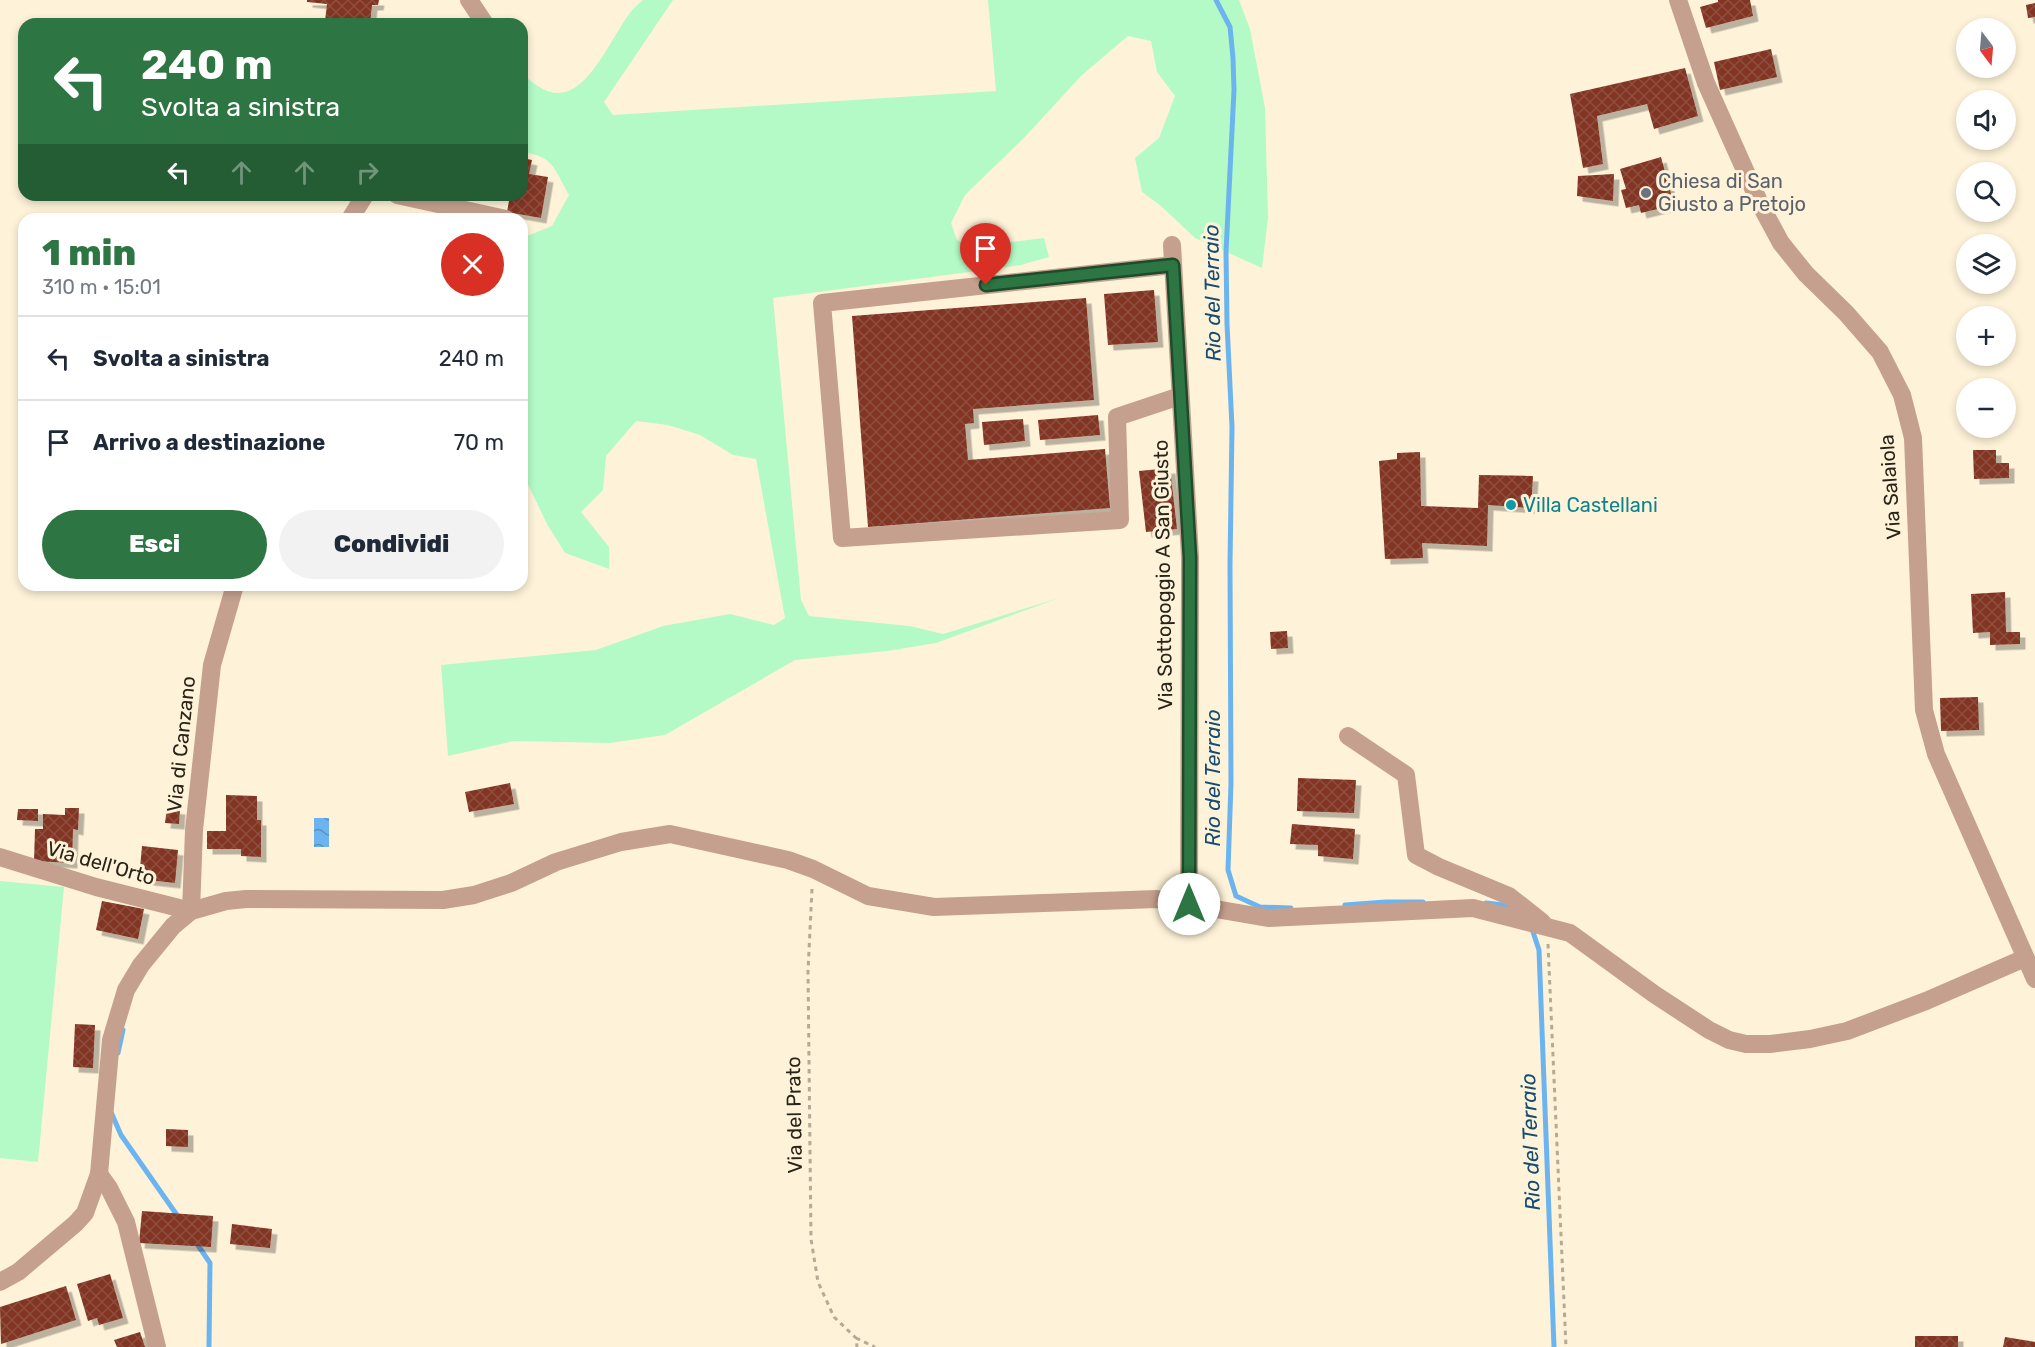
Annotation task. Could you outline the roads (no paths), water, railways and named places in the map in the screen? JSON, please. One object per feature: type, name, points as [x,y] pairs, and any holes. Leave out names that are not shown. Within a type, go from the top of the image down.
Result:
[{"type":"street","points":[[469,0],[481,18]]},
{"type":"street","name":"Via Salaiola","points":[[1678,0],[1706,83],[1761,206],[1781,243],[1806,274],[1846,313],[1880,352],[1902,395],[1913,438],[1924,710],[1936,754],[2035,978]]},
{"type":"street","points":[[424,201],[480,213]]},
{"type":"street","name":"Via Sottopoggio A San Giusto","points":[[1172,245],[1190,558],[1189,904]]},
{"type":"street","points":[[1173,265],[822,303],[842,538],[1120,520],[1117,417],[1180,396]]},
{"type":"street","name":"Via di Canzano","points":[[191,911],[194,830],[212,665],[233,591]]},
{"type":"street","points":[[1348,736],[1406,775],[1416,855],[1438,867],[1509,896],[1548,927]]},
{"type":"street","points":[[0,1282],[18,1272],[85,1213],[99,1174],[111,1040],[126,990],[141,965],[173,926],[191,911],[226,901],[246,899],[443,900],[474,895],[512,883],[556,862],[621,842],[670,834],[788,860],[813,869],[868,896],[934,907],[1157,899],[1268,918],[1473,908],[1570,933],[1654,994],[1709,1030],[1730,1040],[1746,1044],[1770,1044],[1810,1039],[1847,1031],[2025,958]]},
{"type":"street","name":"Via dell'Orto","points":[[0,857],[96,887],[191,911]]},
{"type":"street","points":[[99,1174],[110,1188],[126,1222],[157,1347]]},
{"type":"water","points":[[314,818],[329,818],[329,847],[314,847]]},
{"type":"waterway","name":"Rio del Terraio","points":[[1216,0],[1230,27],[1234,90],[1226,252],[1232,427],[1231,783],[1228,870],[1236,896],[1260,907],[1291,908]]},
{"type":"waterway","name":"Rio del Terraio","points":[[1345,905],[1423,902]]},
{"type":"waterway","name":"Rio del Terraio","points":[[1486,903],[1513,906]]},
{"type":"waterway","name":"Rio del Terraio","points":[[1531,926],[1539,950],[1554,1347]]},
{"type":"waterway","points":[[118,1053],[123,1030]]},
{"type":"waterway","points":[[111,1112],[121,1135],[179,1218]]},
{"type":"waterway","points":[[195,1241],[210,1263],[209,1347]]},
{"type":"place","name":"Chiesa di San Giusto a Pretojo","points":[[1646,193]]},
{"type":"place","name":"Villa Castellani","points":[[1511,505]]}]
